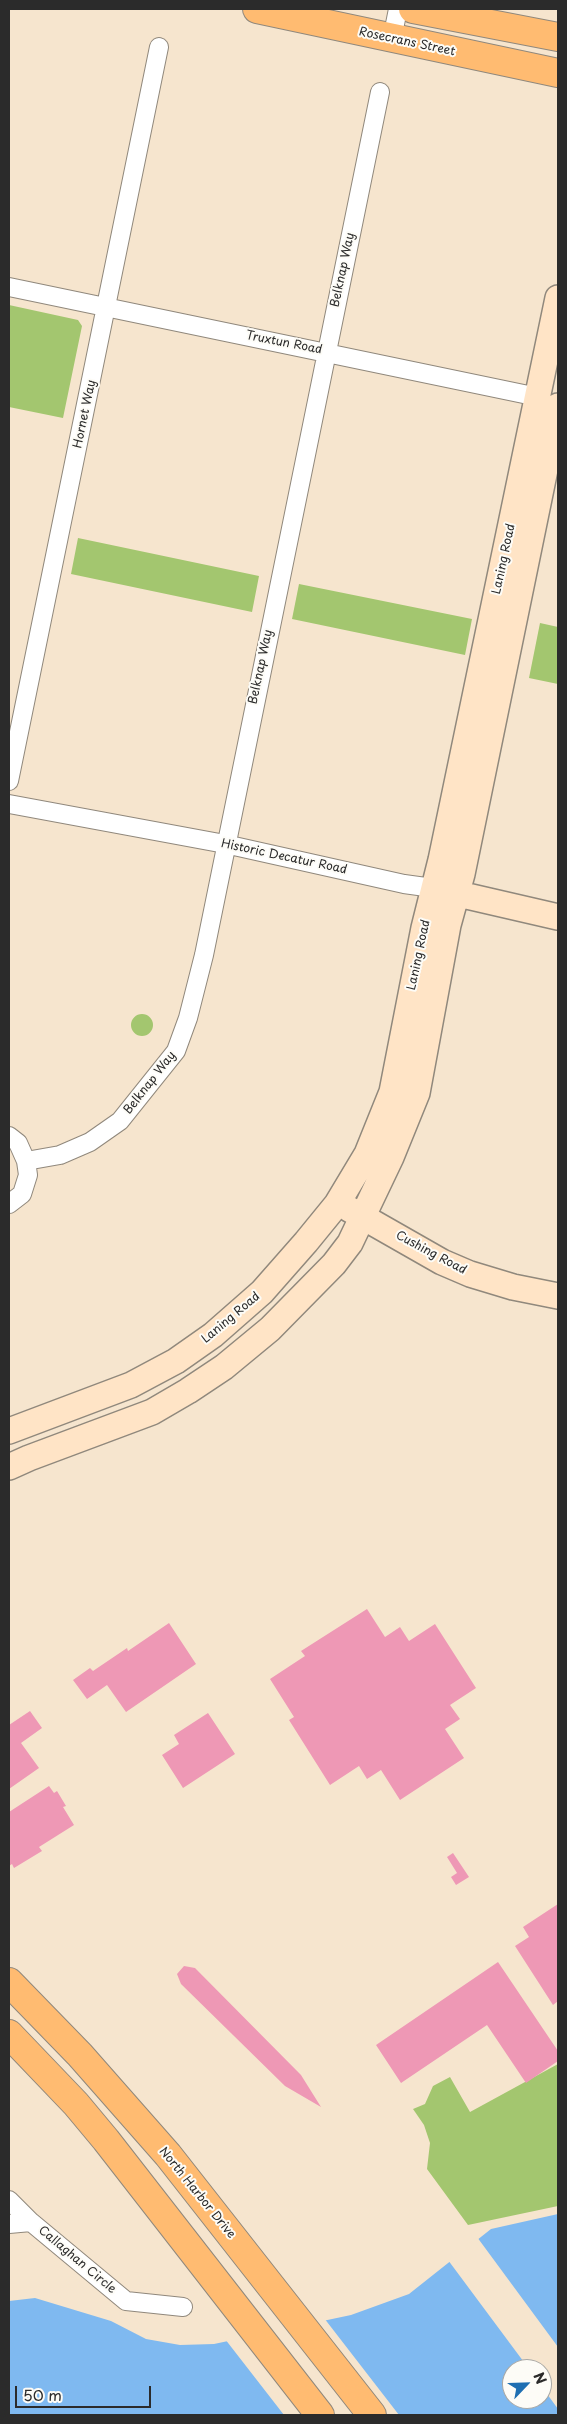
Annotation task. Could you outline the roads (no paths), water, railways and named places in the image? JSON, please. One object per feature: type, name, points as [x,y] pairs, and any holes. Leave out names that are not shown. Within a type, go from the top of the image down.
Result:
[{"type":"main road","name":"Rosecrans Street","points":[[257,9],[558,74]]},
{"type":"main road","points":[[413,9],[558,37]]},
{"type":"main road","name":"North Harbor Drive","points":[[9,1982],[104,2082],[168,2155],[372,2415]]},
{"type":"main road","points":[[9,2034],[76,2104],[320,2415]]},
{"type":"street","points":[[392,39],[398,9]]},
{"type":"street","name":"Hornet Way","points":[[9,781],[159,47]]},
{"type":"street","name":"Belknap Way","points":[[26,1161],[60,1155],[90,1142],[120,1121],[176,1051],[188,1018],[204,955],[225,844],[380,92]]},
{"type":"street","name":"Truxtun Road","points":[[9,287],[327,351],[551,402]]},
{"type":"street","name":"Laning Road","points":[[9,1431],[132,1385],[176,1361],[213,1335],[262,1292],[338,1204],[367,1154],[392,1092],[445,891],[551,402],[558,298]]},
{"type":"street","name":"Historic Decatur Road","points":[[9,804],[225,844],[558,917]]},
{"type":"street","name":"Laning Road","points":[[9,1467],[152,1412],[224,1367],[270,1329],[334,1264],[350,1243],[364,1216],[417,1094],[448,925],[445,891]]},
{"type":"street","points":[[9,1136],[18,1143],[26,1161],[28,1175],[22,1194],[9,1204]]},
{"type":"street","name":"Cushing Road","points":[[338,1204],[364,1216],[418,1248],[470,1274],[513,1287],[558,1296]]},
{"type":"street","name":"Callaghan Circle","points":[[9,2200],[30,2222],[126,2301],[183,2307]]},
{"type":"street","points":[[9,2224],[30,2222]]},
{"type":"water","points":[[558,2214],[558,2415],[9,2415],[9,2301],[35,2298],[111,2321],[146,2339],[180,2345],[214,2344],[351,2315],[409,2294],[491,2229]]}]
